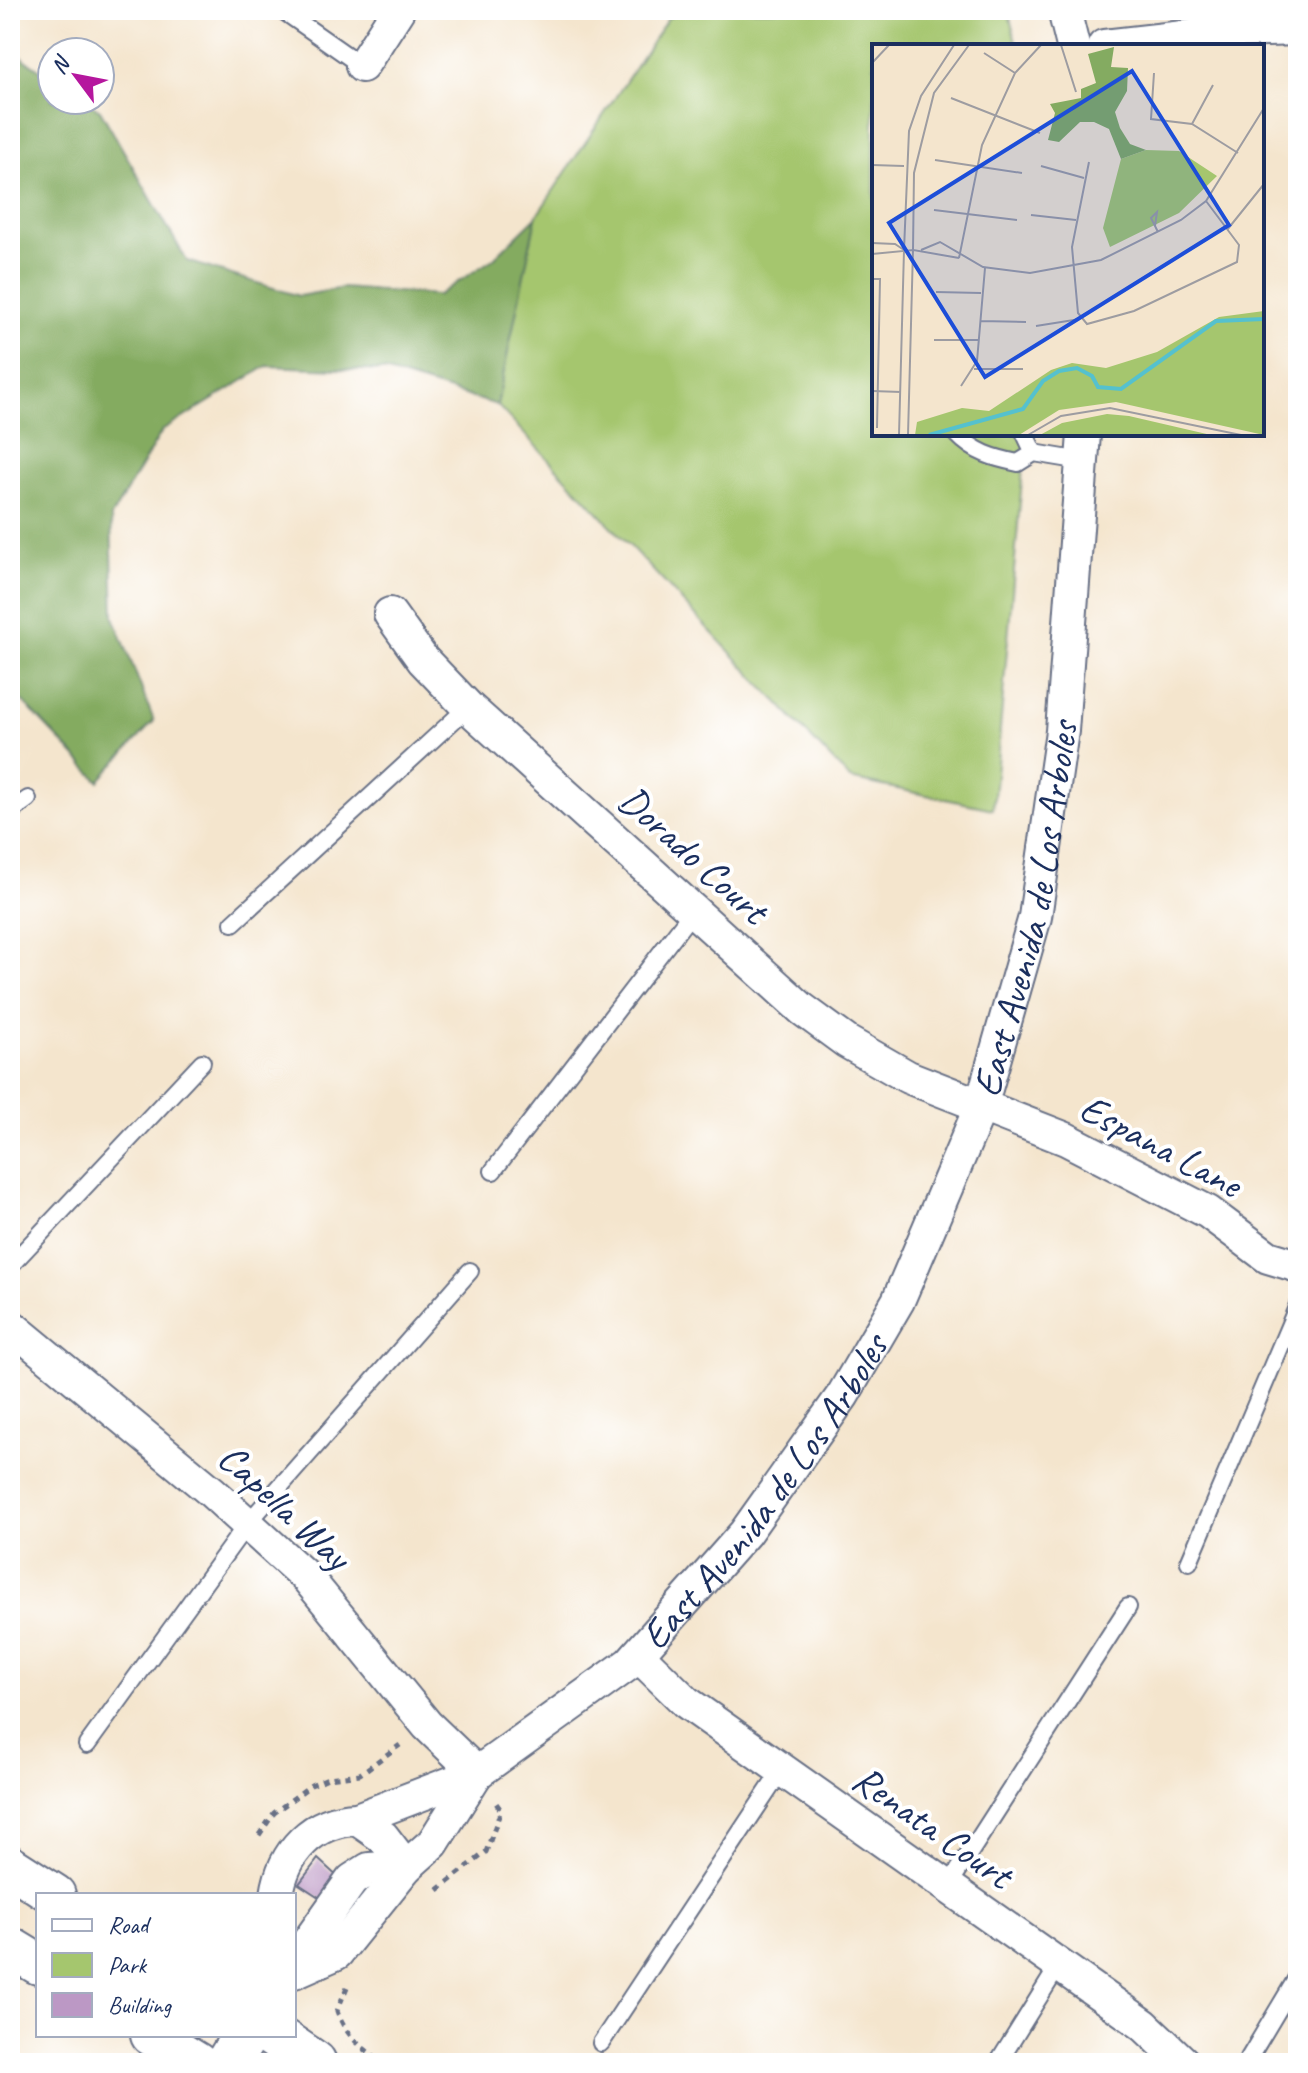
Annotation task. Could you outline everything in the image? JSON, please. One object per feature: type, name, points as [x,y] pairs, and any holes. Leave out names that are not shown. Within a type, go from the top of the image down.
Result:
[{"type":"main road","points":[[228,2063],[244,2037]]},
{"type":"main road","points":[[276,2037],[314,2063]]},
{"type":"street","points":[[362,66],[398,10]]},
{"type":"street","points":[[1064,10],[1072,44]]},
{"type":"street","points":[[1122,44],[1237,31],[1298,29]]},
{"type":"street","name":"East Avenida de Los Arboles","points":[[277,1893],[280,1876],[309,1832],[338,1819],[357,1819],[477,1773],[638,1655],[745,1533],[843,1395],[898,1301],[981,1106],[1035,917],[1062,731],[1083,448]]},
{"type":"street","name":"Dorado Court","points":[[390,614],[423,660],[468,707],[802,1009],[847,1042],[908,1077],[981,1106]]},
{"type":"street","name":"Espana Lane","points":[[981,1106],[1066,1139],[1208,1212],[1268,1257],[1298,1266]]},
{"type":"street","name":"Capella Way","points":[[10,1325],[308,1579],[427,1725],[477,1773]]},
{"type":"street","name":"Renata Court","points":[[638,1655],[686,1702],[1144,2025],[1184,2063]]},
{"type":"street","name":"East Avenida de Los Arboles","points":[[296,1971],[337,1953],[406,1867],[433,1843],[477,1773]]},
{"type":"street","points":[[357,1819],[383,1837],[406,1867]]},
{"type":"street","points":[[10,1866],[52,1893]]},
{"type":"street","points":[[296,1959],[352,1880],[369,1869],[406,1867]]},
{"type":"street","points":[[10,1947],[36,1963]]},
{"type":"street","points":[[154,2037],[197,2063]]},
{"type":"lane","points":[[282,10],[362,66]]},
{"type":"lane","points":[[959,436],[969,447],[988,456],[1018,463],[1034,453],[1083,448]]},
{"type":"lane","points":[[1026,436],[1034,453]]},
{"type":"lane","points":[[233,923],[468,707]]},
{"type":"lane","points":[[10,812],[28,799]]},
{"type":"lane","points":[[493,1171],[693,911]]},
{"type":"lane","points":[[10,1266],[202,1062]]},
{"type":"lane","points":[[87,1745],[247,1524],[470,1271]]},
{"type":"lane","points":[[1189,1562],[1298,1305]]},
{"type":"lane","points":[[947,1888],[1128,1607]]},
{"type":"lane","points":[[601,2043],[781,1771]]},
{"type":"lane","points":[[998,2063],[1059,1965]]},
{"type":"lane","points":[[1246,2063],[1298,1976]]},
{"type":"path","points":[[434,1893],[486,1852],[494,1835],[501,1810],[477,1773]]},
{"type":"path","points":[[357,1977],[348,1986],[337,2011],[342,2027],[361,2048],[384,2063]]},
{"type":"green space","points":[[685,10],[1008,10],[1016,44],[872,44],[872,436],[1026,436],[993,809],[850,779],[497,405],[536,217],[668,18]]},
{"type":"green space","points":[[10,49],[36,67],[36,116],[103,116],[187,261],[299,296],[343,288],[438,295],[493,259],[536,217],[497,405],[384,371],[267,366],[162,431],[111,517],[114,617],[154,721],[99,781],[10,688]]},
{"type":"building","points":[[318,1859],[362,1899],[348,1916],[299,1884]]}]
